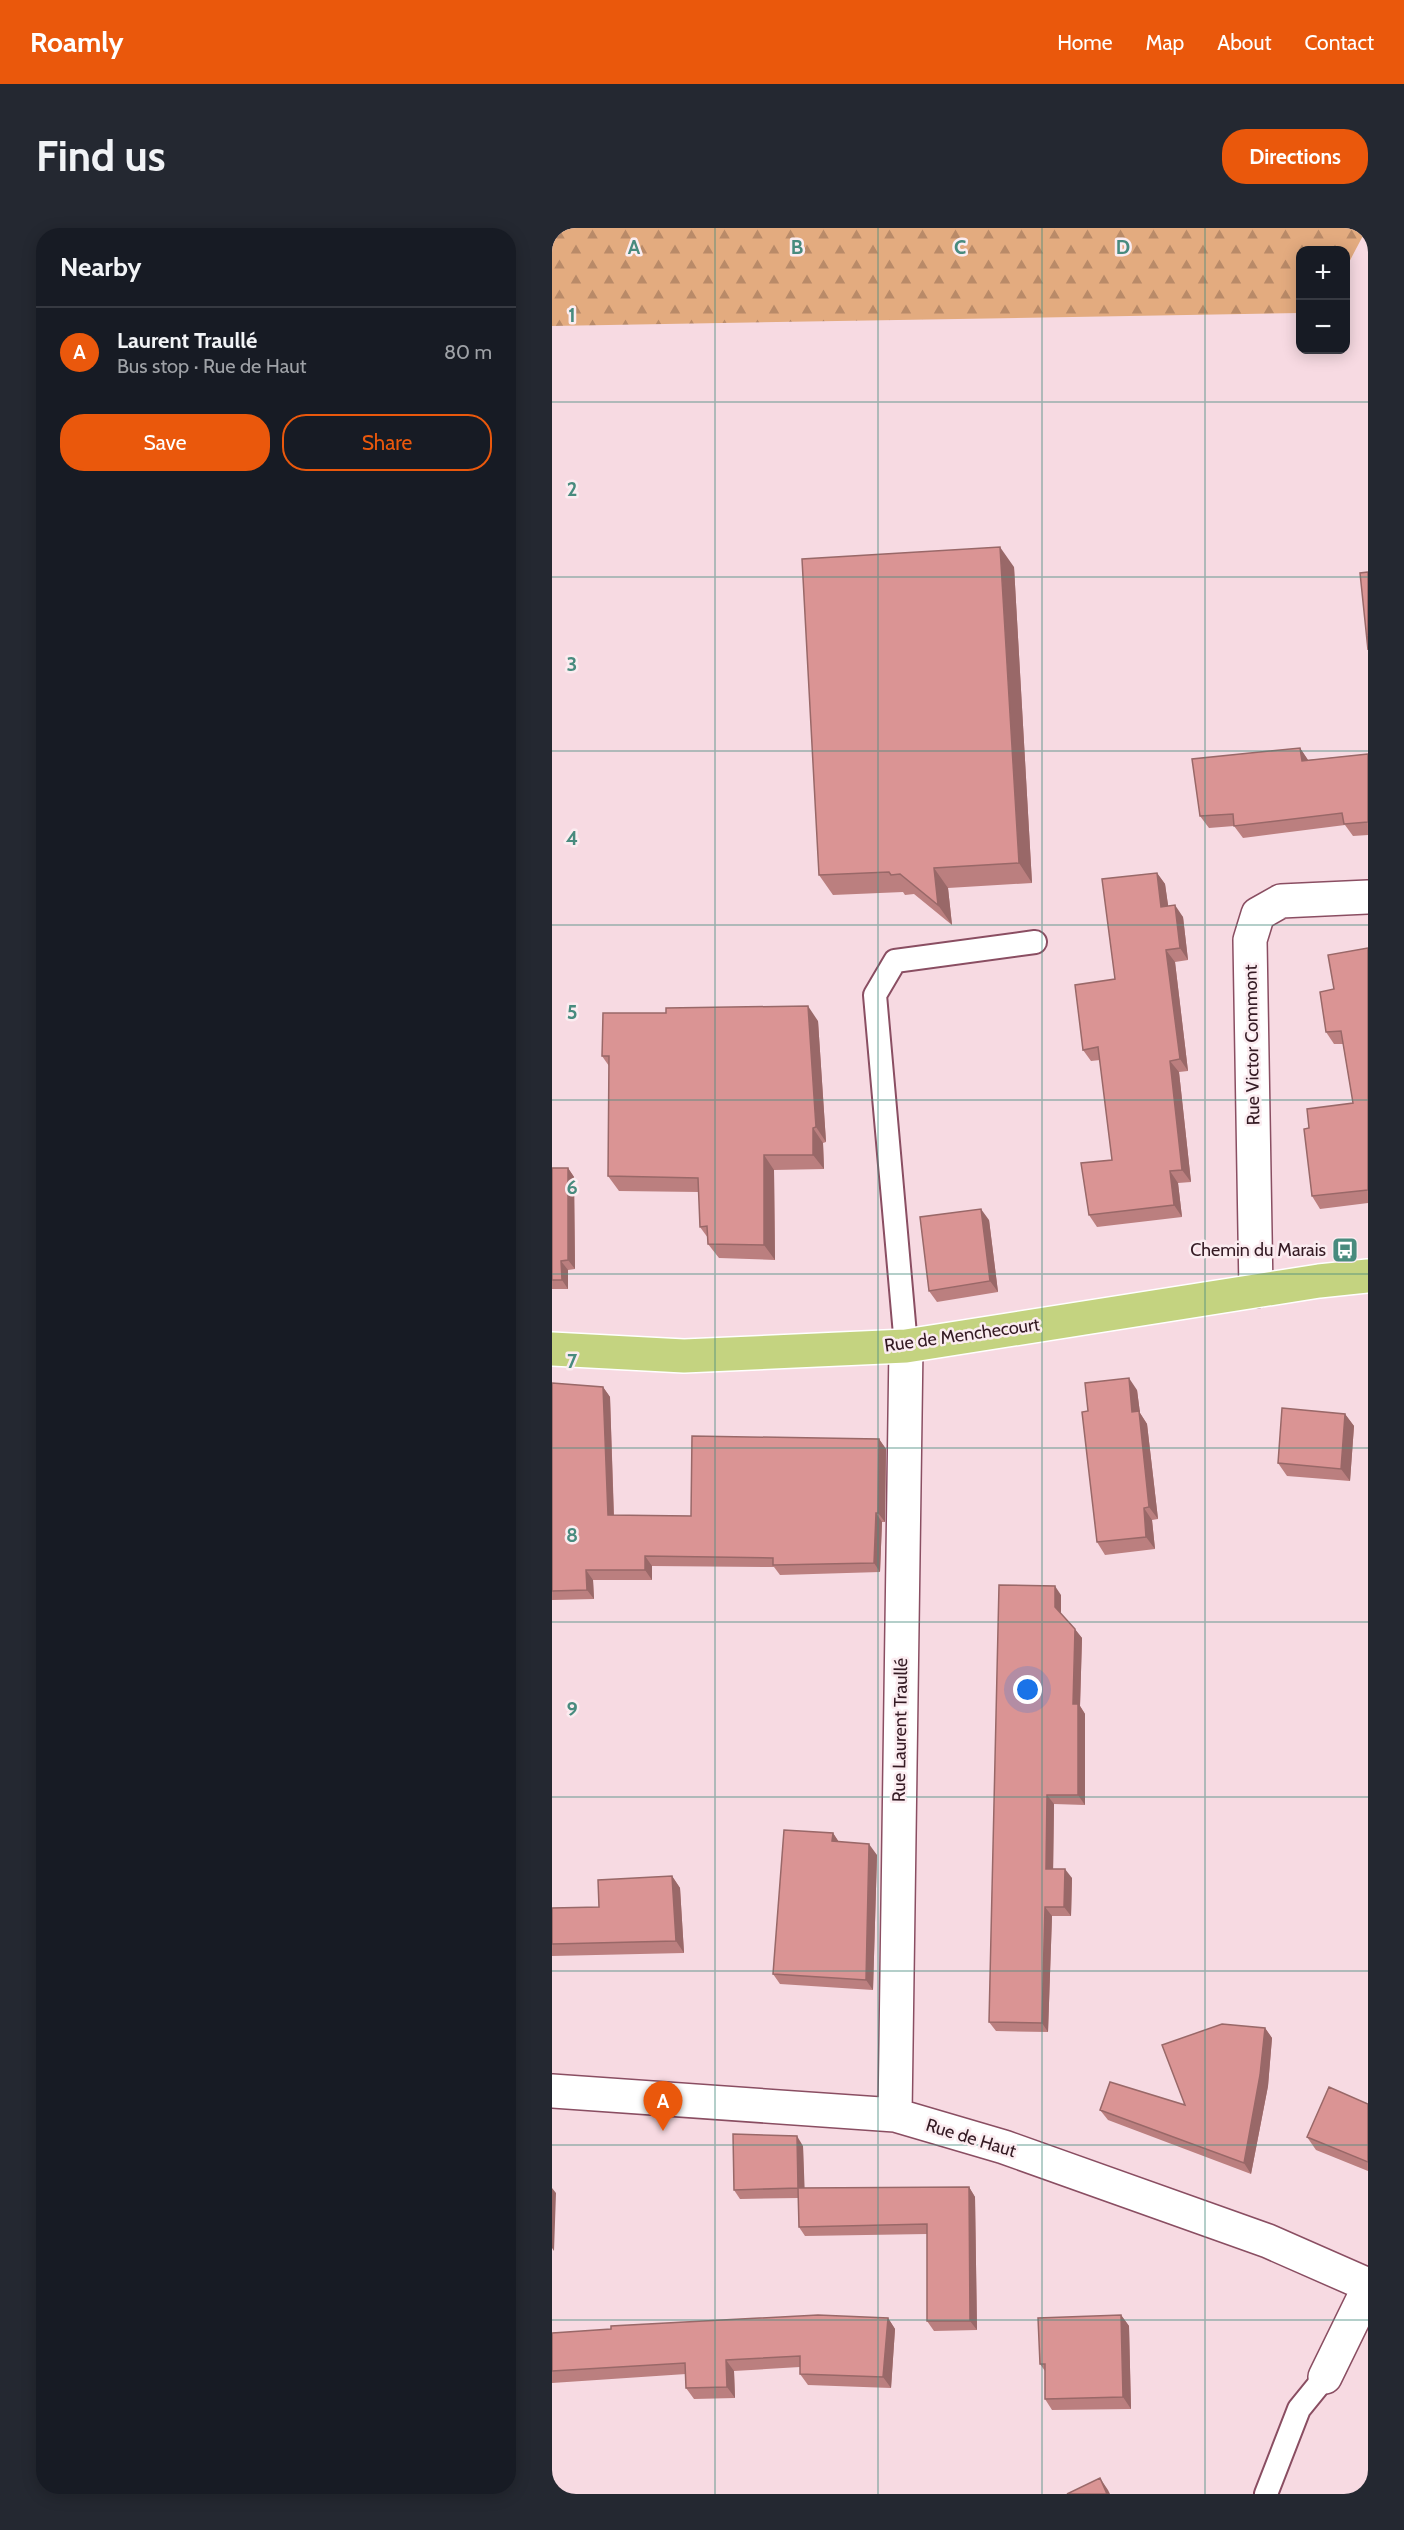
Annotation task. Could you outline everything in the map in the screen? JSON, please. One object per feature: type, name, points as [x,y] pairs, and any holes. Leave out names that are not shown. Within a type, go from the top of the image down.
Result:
[{"type":"main road","name":"Rue de Menchecourt","points":[[552,1349],[684,1356],[906,1346],[1256,1291],[1368,1276]]},
{"type":"street","name":"Rue Victor Commont","points":[[1256,1291],[1250,940],[1258,914],[1281,902],[1368,897]]},
{"type":"street","name":"Rue Laurent Traullé","points":[[895,2115],[906,1346]]},
{"type":"street","name":"Rue de Haut","points":[[552,2091],[895,2115],[1004,2147],[1268,2241],[1368,2287],[1325,2377]]},
{"type":"lane","points":[[906,1346],[875,995],[896,962],[1035,942]]},
{"type":"lane","points":[[1266,2494],[1299,2409],[1325,2377]]},
{"type":"green space","points":[[552,228],[1367,228],[1350,260],[1350,246],[1296,246],[1296,313],[552,326]]},
{"type":"building","points":[[1000,547],[1019,863],[934,868],[938,905],[900,874],[891,875],[889,872],[819,875],[802,559]]},
{"type":"building","points":[[1368,572],[1368,650],[1360,573]]},
{"type":"building","points":[[1300,748],[1302,761],[1368,754],[1368,822],[1344,824],[1342,813],[1234,826],[1233,814],[1200,816],[1192,759]]},
{"type":"building","points":[[1157,873],[1161,907],[1175,905],[1180,948],[1166,950],[1180,1059],[1170,1061],[1182,1170],[1170,1171],[1174,1205],[1089,1215],[1081,1163],[1112,1160],[1098,1047],[1083,1050],[1075,985],[1115,979],[1102,879]]},
{"type":"building","points":[[1368,948],[1368,1190],[1312,1196],[1304,1129],[1309,1128],[1307,1109],[1353,1103],[1341,1031],[1326,1032],[1320,992],[1334,989],[1328,955]]},
{"type":"building","points":[[808,1006],[816,1127],[813,1128],[813,1155],[764,1155],[764,1245],[708,1244],[707,1226],[700,1227],[698,1178],[608,1176],[609,1056],[602,1056],[603,1013],[666,1013],[666,1008]]},
{"type":"building","points":[[552,1168],[568,1168],[568,1260],[561,1261],[562,1280],[552,1280]]},
{"type":"building","points":[[981,1209],[990,1281],[929,1291],[920,1217]]},
{"type":"building","points":[[1129,1378],[1132,1412],[1139,1411],[1149,1507],[1144,1508],[1146,1537],[1097,1542],[1082,1412],[1088,1411],[1085,1383]]},
{"type":"building","points":[[552,1383],[603,1387],[608,1515],[691,1516],[692,1436],[879,1439],[878,1513],[876,1513],[874,1563],[773,1565],[773,1558],[645,1556],[645,1570],[586,1570],[587,1590],[552,1591]]},
{"type":"building","points":[[1282,1408],[1345,1414],[1341,1469],[1278,1463]]},
{"type":"building","points":[[999,1585],[1055,1586],[1055,1607],[1075,1629],[1073,1704],[1078,1704],[1078,1795],[1047,1795],[1046,1869],[1065,1869],[1064,1907],[1045,1907],[1042,2023],[989,2022]]},
{"type":"building","points":[[784,1830],[833,1833],[832,1841],[869,1844],[866,1980],[773,1974]]},
{"type":"building","points":[[672,1876],[676,1941],[552,1944],[552,1908],[599,1907],[598,1880]]},
{"type":"building","points":[[1222,2024],[1265,2028],[1260,2075],[1244,2163],[1100,2110],[1110,2082],[1185,2105],[1162,2045]]},
{"type":"building","points":[[1329,2087],[1368,2104],[1368,2162],[1307,2137]]},
{"type":"building","points":[[733,2134],[797,2136],[798,2188],[734,2190]]},
{"type":"building","points":[[969,2187],[970,2321],[927,2321],[927,2224],[799,2227],[798,2188]]},
{"type":"building","points":[[818,2315],[888,2318],[883,2377],[800,2374],[800,2356],[726,2360],[727,2387],[686,2388],[685,2363],[552,2371],[552,2333],[611,2329],[611,2326]]},
{"type":"building","points":[[1121,2315],[1123,2397],[1045,2399],[1045,2364],[1040,2364],[1038,2318]]},
{"type":"building","points":[[1100,2478],[1107,2494],[1067,2494]]},
{"type":"place","name":"Chemin du Marais","points":[[1345,1250]]},
{"type":"place","name":"Laurent Traullé","points":[[663,2131]]}]
